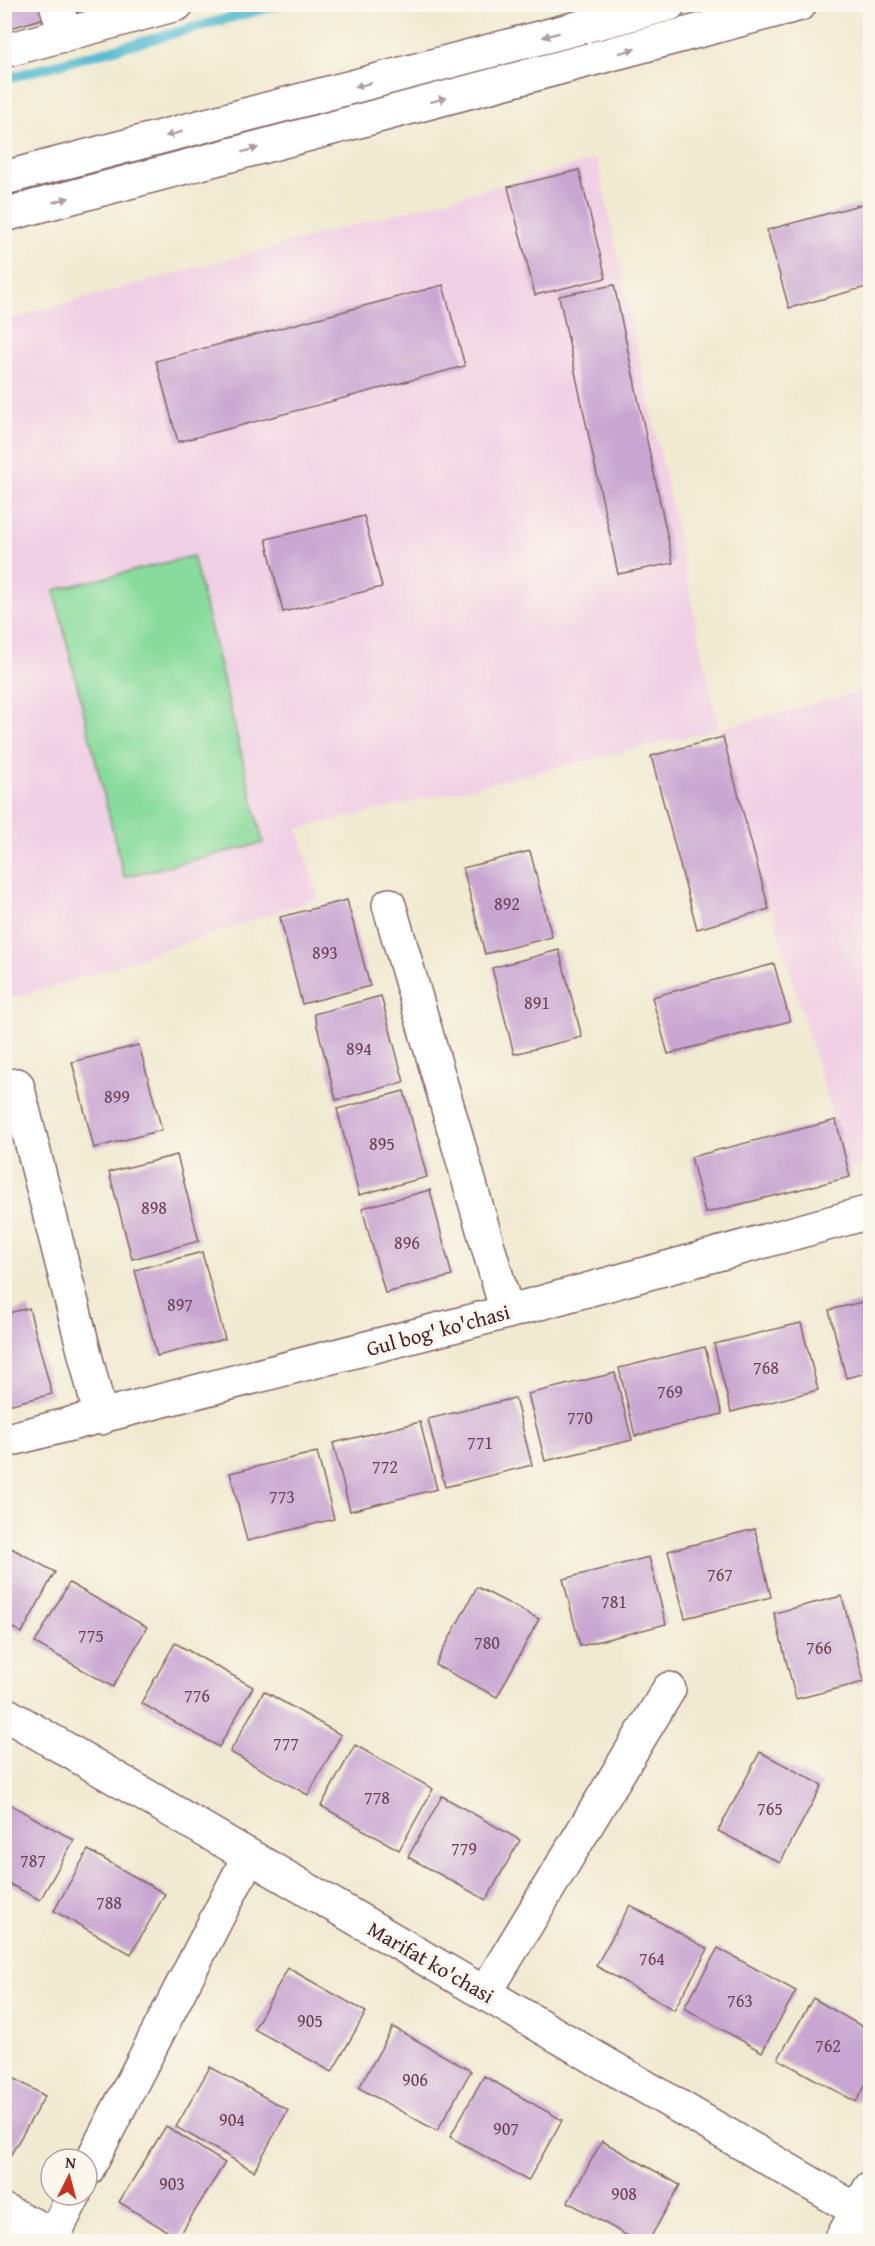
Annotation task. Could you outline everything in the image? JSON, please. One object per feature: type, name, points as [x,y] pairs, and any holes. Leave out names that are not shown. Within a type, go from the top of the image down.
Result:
[{"type":"street","points":[[4,51],[61,20],[177,4]]},
{"type":"street","points":[[4,215],[800,4]]},
{"type":"street","points":[[4,178],[655,6]]},
{"type":"street","points":[[389,905],[507,1312]]},
{"type":"street","points":[[17,1084],[101,1418]]},
{"type":"street","name":"Gul bog' ko'chasi","points":[[4,1441],[101,1418],[507,1312],[870,1212]]},
{"type":"street","points":[[485,1993],[669,1689]]},
{"type":"street","name":"Marifat ko'chasi","points":[[4,1713],[485,1993],[866,2206],[840,2241]]},
{"type":"street","points":[[99,2147],[249,1856]]},
{"type":"street","points":[[4,2211],[54,2238],[68,2207]]},
{"type":"shaded area","points":[[597,159],[719,729],[298,829],[318,898],[53,987],[5,1000],[4,799],[22,863],[4,794],[5,320]]},
{"type":"shaded area","points":[[870,689],[870,1163],[848,1169],[719,729]]},
{"type":"green space","points":[[193,556],[263,843],[124,877],[54,590]]},
{"type":"building","points":[[4,4],[42,4],[45,18],[4,30]]},
{"type":"building","points":[[74,4],[106,4],[106,5],[77,13]]},
{"type":"building","points":[[579,170],[606,278],[535,295],[508,187]]},
{"type":"building","points":[[870,202],[870,286],[789,308],[767,230]]},
{"type":"building","points":[[443,285],[465,366],[178,442],[156,361]]},
{"type":"building","points":[[614,285],[673,563],[618,574],[559,296]]},
{"type":"building","points":[[364,516],[382,587],[283,612],[266,539]]},
{"type":"building","points":[[723,737],[769,909],[697,929],[651,756]]},
{"type":"building","points":[[530,851],[552,937],[485,954],[463,868]]},
{"type":"building","points":[[347,900],[370,986],[302,1004],[280,917]]},
{"type":"building","points":[[559,950],[582,1037],[514,1054],[492,968]]},
{"type":"building","points":[[774,964],[790,1021],[668,1054],[652,997]]},
{"type":"building","points":[[381,996],[404,1082],[336,1100],[314,1014]]},
{"type":"building","points":[[139,1045],[162,1130],[94,1148],[72,1062]]},
{"type":"building","points":[[404,1091],[427,1177],[359,1195],[337,1109]]},
{"type":"building","points":[[836,1120],[850,1177],[705,1213],[691,1157]]},
{"type":"building","points":[[177,1155],[199,1241],[132,1259],[109,1172]]},
{"type":"building","points":[[430,1190],[452,1276],[385,1293],[362,1208]]},
{"type":"building","points":[[202,1252],[225,1339],[157,1356],[135,1270]]},
{"type":"building","points":[[870,1300],[870,1372],[846,1378],[829,1310]]},
{"type":"building","points":[[29,1308],[52,1394],[4,1406],[4,1314]]},
{"type":"building","points":[[801,1323],[818,1390],[731,1412],[714,1344]]},
{"type":"building","points":[[705,1347],[722,1414],[635,1436],[619,1368]]},
{"type":"building","points":[[615,1373],[632,1440],[545,1461],[528,1394]]},
{"type":"building","points":[[515,1398],[532,1465],[445,1487],[428,1419]]},
{"type":"building","points":[[420,1422],[437,1489],[350,1511],[333,1443]]},
{"type":"building","points":[[317,1452],[334,1519],[247,1541],[230,1473]]},
{"type":"building","points":[[755,1529],[771,1597],[685,1618],[668,1551]]},
{"type":"building","points":[[4,1544],[55,1572],[22,1633],[4,1623]]},
{"type":"building","points":[[649,1557],[666,1624],[580,1646],[563,1579]]},
{"type":"building","points":[[69,1583],[147,1627],[113,1687],[35,1643]]},
{"type":"building","points":[[477,1587],[539,1619],[497,1697],[435,1665]]},
{"type":"building","points":[[842,1596],[864,1682],[796,1699],[774,1613]]},
{"type":"building","points":[[175,1643],[253,1687],[219,1747],[141,1703]]},
{"type":"building","points":[[264,1691],[341,1735],[308,1795],[230,1752]]},
{"type":"building","points":[[355,1745],[433,1789],[399,1850],[321,1806]]},
{"type":"building","points":[[760,1752],[822,1785],[780,1863],[718,1831]]},
{"type":"building","points":[[442,1796],[520,1840],[486,1900],[408,1857]]},
{"type":"building","points":[[4,1801],[74,1840],[40,1900],[4,1881]]},
{"type":"building","points":[[88,1850],[165,1894],[131,1954],[54,1911]]},
{"type":"building","points":[[630,1905],[708,1949],[674,2010],[596,1966]]},
{"type":"building","points":[[718,1948],[796,1991],[762,2052],[684,2008]]},
{"type":"building","points":[[288,1968],[366,2012],[332,2072],[254,2029]]},
{"type":"building","points":[[813,1998],[870,2031],[870,2077],[856,2102],[778,2059]]},
{"type":"building","points":[[393,2027],[471,2071],[437,2131],[359,2088]]},
{"type":"building","points":[[210,2067],[288,2110],[254,2171],[176,2127]]},
{"type":"building","points":[[5,2073],[45,2096],[10,2156],[5,2153]]},
{"type":"building","points":[[484,2076],[562,2120],[528,2181],[450,2137]]},
{"type":"building","points":[[166,2126],[225,2163],[178,2238],[119,2202]]},
{"type":"building","points":[[602,2141],[680,2185],[648,2242],[638,2242],[568,2202]]},
{"type":"waterway","points":[[4,79],[282,4]]}]
